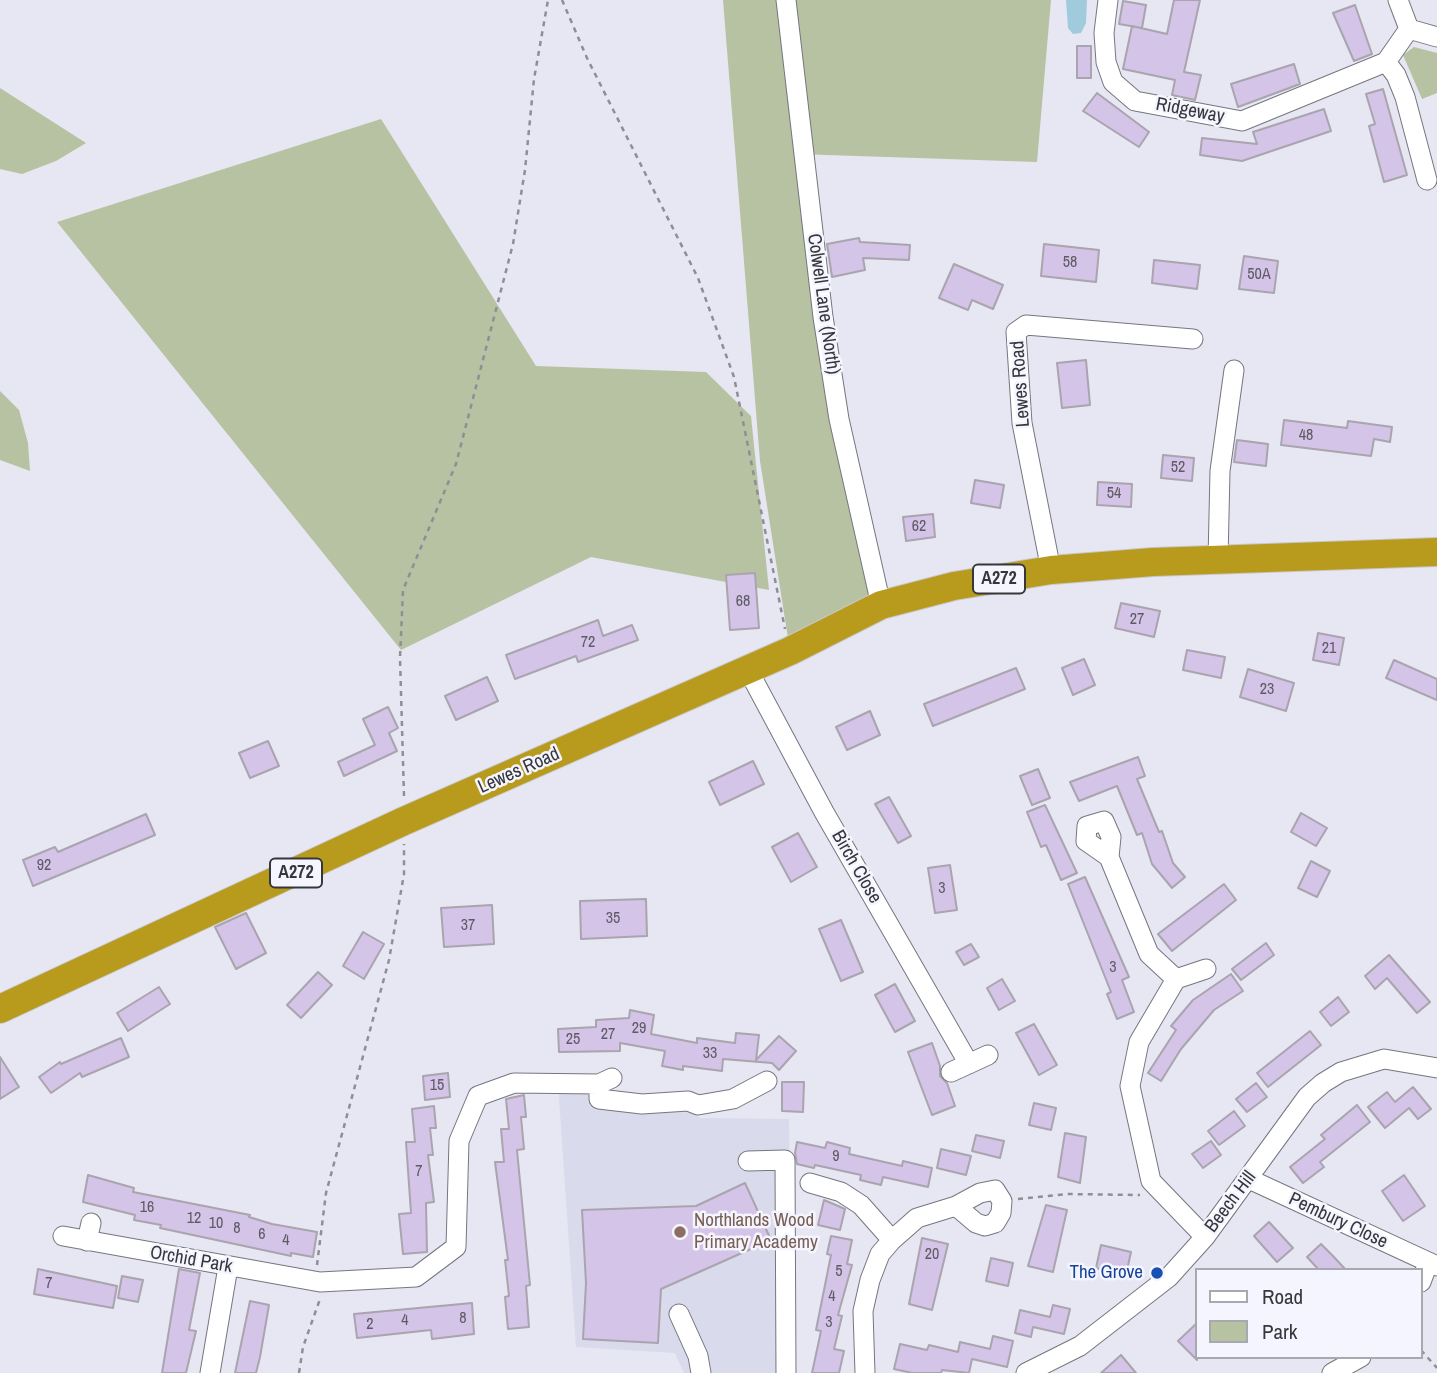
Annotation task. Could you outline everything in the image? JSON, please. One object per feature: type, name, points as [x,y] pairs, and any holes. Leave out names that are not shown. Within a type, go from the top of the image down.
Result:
[{"type":"highway","name":"Lewes Road","points":[[0,1010],[404,821],[790,651],[881,605],[954,586],[1051,570],[1217,560],[1437,552]]},
{"type":"street","name":"Colwell Lane (North)","points":[[786,0],[822,317],[839,419],[881,605]]},
{"type":"street","name":"Ridgeway","points":[[1108,0],[1104,33],[1106,62],[1114,82],[1135,101],[1242,121],[1386,62]]},
{"type":"street","points":[[1398,0],[1409,29]]},
{"type":"street","points":[[1409,29],[1386,62],[1396,75],[1405,97],[1427,180]]},
{"type":"street","points":[[1409,29],[1437,37]]},
{"type":"street","name":"Lewes Road","points":[[1051,570],[1022,424],[1016,332],[1027,325],[1193,339]]},
{"type":"street","points":[[1217,560],[1220,471],[1234,370]]},
{"type":"street","name":"Birch Close","points":[[747,668],[960,1068],[988,1055]]},
{"type":"street","points":[[1109,857],[1149,954],[1176,979]]},
{"type":"street","points":[[1205,1237],[1152,1181],[1130,1086],[1139,1042],[1176,979],[1206,970]]},
{"type":"street","name":"Beech Hill","points":[[1026,1373],[1055,1368],[1169,1277],[1205,1237],[1307,1097],[1341,1072],[1384,1059],[1437,1068]]},
{"type":"street","name":"Orchid Park","points":[[63,1236],[89,1232],[228,1267],[320,1282],[416,1277],[456,1247],[459,1141],[478,1096],[514,1083],[606,1081],[599,1099],[642,1104],[688,1101],[698,1105],[711,1105],[733,1099],[767,1081]]},
{"type":"street","points":[[748,1161],[785,1160],[786,1373]]},
{"type":"street","name":"Pembury Close","points":[[1249,1179],[1433,1264],[1423,1279]]},
{"type":"street","points":[[810,1183],[841,1192],[861,1205],[892,1240]]},
{"type":"street","points":[[865,1373],[863,1311],[877,1263],[892,1240],[917,1218],[956,1206],[980,1192],[995,1190],[1002,1201],[1001,1213],[995,1223],[985,1226],[976,1223],[956,1206]]},
{"type":"street","points":[[210,1373],[228,1267]]},
{"type":"street","points":[[679,1314],[698,1356],[701,1373]]},
{"type":"street","points":[[1332,1373],[1357,1359]]},
{"type":"path","points":[[299,1373],[303,1347],[321,1296],[317,1263],[326,1193],[389,960],[404,874],[400,658],[403,590],[456,464],[513,244],[525,170],[534,79],[548,0]]},
{"type":"path","points":[[562,0],[587,58],[698,278],[734,377],[790,651]]},
{"type":"path","points":[[1002,1201],[1067,1194],[1165,1195]]},
{"type":"path","points":[[1423,1352],[1437,1368]]},
{"type":"shaded area","name":"Northlands Wood Primary Academy","points":[[558,1083],[599,1099],[688,1101],[699,1118],[789,1119],[792,1373],[684,1373],[675,1353],[576,1347]]},
{"type":"green space","points":[[723,0],[1051,0],[1037,162],[797,154],[881,605],[790,651],[760,461]]},
{"type":"green space","points":[[1414,47],[1437,53],[1437,93],[1422,99],[1403,55]]},
{"type":"green space","points":[[0,88],[86,143],[56,161],[22,174],[0,169]]},
{"type":"green space","points":[[381,119],[536,366],[706,372],[751,416],[769,590],[591,557],[401,650],[57,222]]},
{"type":"green space","points":[[0,391],[19,410],[28,443],[30,471],[0,460]]},
{"type":"water","points":[[1066,0],[1087,0],[1086,23],[1081,33],[1073,34],[1068,28]]},
{"type":"building","points":[[1174,0],[1200,0],[1184,72],[1201,75],[1195,100],[1172,95],[1175,80],[1123,69],[1132,26],[1167,34]]},
{"type":"building","points":[[1123,1],[1146,5],[1142,28],[1119,24]]},
{"type":"building","points":[[1355,5],[1372,54],[1354,61],[1333,13]]},
{"type":"building","points":[[1077,46],[1091,46],[1091,78],[1077,78]]},
{"type":"building","points":[[1294,64],[1300,84],[1238,107],[1231,84]]},
{"type":"building","points":[[1383,89],[1407,175],[1384,182],[1369,126],[1375,124],[1366,94]]},
{"type":"building","points":[[1097,93],[1149,132],[1139,147],[1083,111]]},
{"type":"building","points":[[1324,109],[1331,131],[1242,161],[1200,155],[1202,138],[1257,144],[1253,132]]},
{"type":"building","points":[[859,238],[860,242],[910,245],[909,260],[863,258],[865,270],[832,277],[827,244]]},
{"type":"building","points":[[1044,244],[1099,250],[1096,282],[1041,276]]},
{"type":"building","points":[[1244,256],[1278,261],[1274,293],[1239,289]]},
{"type":"building","points":[[1154,260],[1200,265],[1197,289],[1152,283]]},
{"type":"building","points":[[954,264],[1003,285],[993,309],[972,300],[968,310],[939,298]]},
{"type":"building","points":[[1086,360],[1090,405],[1062,408],[1057,363]]},
{"type":"building","points":[[1284,420],[1347,428],[1348,421],[1392,427],[1390,442],[1374,439],[1371,456],[1281,445]]},
{"type":"building","points":[[1237,440],[1268,444],[1266,466],[1234,462]]},
{"type":"building","points":[[1163,455],[1194,458],[1192,481],[1161,478]]},
{"type":"building","points":[[975,480],[1004,485],[1000,508],[971,503]]},
{"type":"building","points":[[1098,482],[1132,484],[1131,507],[1097,505]]},
{"type":"building","points":[[933,514],[935,537],[906,541],[903,517]]},
{"type":"building","points":[[755,573],[759,628],[730,630],[726,575]]},
{"type":"building","points":[[1121,603],[1160,611],[1154,637],[1115,628]]},
{"type":"building","points":[[598,620],[603,636],[632,625],[638,640],[578,662],[576,656],[515,679],[506,655]]},
{"type":"building","points":[[1318,633],[1344,638],[1339,665],[1313,660]]},
{"type":"building","points":[[1187,650],[1225,657],[1221,678],[1183,670]]},
{"type":"building","points":[[1084,659],[1095,685],[1073,695],[1062,668]]},
{"type":"building","points":[[1394,660],[1437,679],[1437,700],[1386,678]]},
{"type":"building","points":[[1016,668],[1025,689],[933,726],[924,704]]},
{"type":"building","points":[[1248,669],[1294,683],[1286,711],[1240,697]]},
{"type":"building","points":[[487,677],[498,701],[456,720],[445,696]]},
{"type":"building","points":[[388,707],[398,728],[389,733],[397,751],[344,776],[338,762],[375,745],[363,719]]},
{"type":"building","points":[[870,711],[880,735],[847,750],[836,727]]},
{"type":"building","points":[[268,741],[279,766],[250,778],[239,753]]},
{"type":"building","points":[[1138,757],[1145,776],[1137,779],[1159,832],[1162,831],[1173,863],[1185,877],[1172,888],[1152,864],[1142,833],[1137,835],[1117,786],[1079,801],[1070,782]]},
{"type":"building","points":[[753,761],[764,784],[720,805],[709,782]]},
{"type":"building","points":[[1038,769],[1050,798],[1032,805],[1020,776]]},
{"type":"building","points":[[889,797],[911,836],[898,843],[875,804]]},
{"type":"building","points":[[1045,805],[1077,873],[1061,880],[1046,845],[1041,847],[1027,812]]},
{"type":"building","points":[[1301,813],[1327,828],[1316,846],[1291,832]]},
{"type":"building","points":[[146,814],[155,835],[33,886],[23,860],[55,847],[58,852]]},
{"type":"building","points":[[798,833],[817,867],[791,882],[772,847]]},
{"type":"building","points":[[1311,861],[1330,871],[1317,897],[1298,888]]},
{"type":"building","points":[[950,865],[957,910],[935,913],[928,868]]},
{"type":"building","points":[[1085,877],[1129,977],[1122,980],[1134,1012],[1117,1019],[1107,994],[1111,992],[1068,884]]},
{"type":"building","points":[[1224,884],[1236,900],[1172,951],[1158,934]]},
{"type":"building","points":[[646,899],[647,936],[581,939],[580,901]]},
{"type":"building","points":[[492,905],[494,944],[444,947],[441,908]]},
{"type":"building","points":[[246,913],[266,953],[236,969],[215,927]]},
{"type":"building","points":[[841,920],[863,972],[841,981],[819,929]]},
{"type":"building","points":[[363,932],[384,944],[364,979],[343,966]]},
{"type":"building","points":[[1266,943],[1274,955],[1241,980],[1232,969]]},
{"type":"building","points":[[971,944],[979,957],[964,965],[956,952]]},
{"type":"building","points":[[1389,955],[1430,1002],[1417,1013],[1387,978],[1375,989],[1365,976]]},
{"type":"building","points":[[318,972],[332,985],[301,1018],[287,1005]]},
{"type":"building","points":[[1231,974],[1243,991],[1214,1010],[1181,1049],[1161,1081],[1148,1073],[1176,1030],[1171,1026],[1193,1000]]},
{"type":"building","points":[[1002,979],[1015,1001],[999,1010],[987,988]]},
{"type":"building","points":[[895,984],[915,1021],[895,1032],[875,995]]},
{"type":"building","points":[[159,987],[170,1004],[128,1031],[117,1013]]},
{"type":"building","points":[[1338,997],[1349,1012],[1331,1026],[1320,1012]]},
{"type":"building","points":[[630,1010],[654,1015],[651,1034],[697,1043],[697,1038],[735,1043],[736,1033],[759,1035],[756,1060],[779,1036],[796,1051],[779,1070],[772,1063],[723,1059],[722,1071],[683,1066],[683,1070],[662,1066],[665,1051],[620,1043],[620,1051],[559,1052],[558,1029],[596,1027],[596,1020],[629,1018]]},
{"type":"building","points":[[1034,1024],[1057,1065],[1039,1075],[1016,1033]]},
{"type":"building","points":[[1310,1031],[1321,1045],[1268,1087],[1257,1073]]},
{"type":"building","points":[[121,1038],[129,1057],[82,1077],[80,1073],[51,1093],[39,1077],[60,1062],[61,1064]]},
{"type":"building","points":[[932,1043],[940,1066],[940,1076],[947,1083],[955,1106],[932,1115],[908,1052]]},
{"type":"building","points":[[0,1057],[19,1087],[0,1099]]},
{"type":"building","points":[[448,1073],[450,1097],[425,1100],[423,1076]]},
{"type":"building","points":[[782,1082],[804,1082],[803,1112],[782,1111]]},
{"type":"building","points":[[1256,1083],[1267,1097],[1247,1112],[1236,1099]]},
{"type":"building","points":[[1413,1087],[1431,1109],[1418,1119],[1409,1108],[1385,1128],[1368,1107],[1387,1092],[1395,1102]]},
{"type":"building","points":[[524,1095],[526,1117],[521,1117],[524,1149],[517,1150],[530,1285],[526,1286],[529,1327],[508,1329],[505,1297],[509,1296],[505,1260],[508,1260],[495,1162],[504,1162],[501,1129],[509,1129],[506,1099]]},
{"type":"building","points":[[1034,1103],[1056,1108],[1051,1130],[1029,1125]]},
{"type":"building","points":[[1357,1105],[1370,1122],[1320,1162],[1324,1167],[1303,1183],[1290,1167],[1325,1139],[1321,1135]]},
{"type":"building","points":[[434,1106],[436,1128],[430,1128],[433,1155],[428,1155],[434,1202],[426,1203],[427,1252],[403,1254],[399,1214],[411,1213],[406,1142],[415,1142],[412,1109]]},
{"type":"building","points":[[1234,1111],[1245,1126],[1219,1145],[1208,1131]]},
{"type":"building","points":[[1065,1133],[1086,1137],[1080,1183],[1058,1177]]},
{"type":"building","points":[[976,1135],[1004,1141],[1000,1158],[972,1151]]},
{"type":"building","points":[[1211,1141],[1221,1155],[1203,1168],[1192,1154]]},
{"type":"building","points":[[797,1142],[825,1148],[827,1142],[850,1148],[849,1154],[902,1166],[903,1161],[932,1168],[928,1187],[883,1177],[881,1185],[860,1180],[861,1175],[797,1164]]},
{"type":"building","points":[[941,1149],[971,1156],[966,1175],[937,1168]]},
{"type":"building","points":[[88,1175],[134,1188],[133,1192],[250,1215],[249,1217],[272,1224],[317,1232],[313,1257],[291,1253],[291,1256],[160,1228],[161,1225],[134,1220],[135,1215],[83,1202]]},
{"type":"building","points":[[1404,1175],[1425,1206],[1403,1221],[1382,1191]]},
{"type":"building","points":[[745,1183],[771,1240],[661,1289],[658,1343],[583,1339],[586,1283],[582,1210],[696,1206]]},
{"type":"building","points":[[824,1200],[845,1209],[840,1230],[818,1225]]},
{"type":"building","points":[[1046,1205],[1067,1210],[1053,1272],[1028,1266]]},
{"type":"building","points":[[1269,1222],[1293,1248],[1277,1262],[1254,1236]]},
{"type":"building","points":[[831,1236],[852,1240],[847,1264],[852,1265],[838,1315],[842,1316],[834,1349],[844,1351],[839,1373],[812,1373],[821,1331],[816,1330],[831,1255],[827,1254]]},
{"type":"building","points":[[922,1238],[948,1244],[932,1310],[909,1304]]},
{"type":"building","points":[[1321,1244],[1344,1268],[1317,1268],[1307,1257]]},
{"type":"building","points":[[1101,1245],[1131,1252],[1126,1275],[1096,1268]]},
{"type":"building","points":[[991,1258],[1013,1263],[1008,1286],[986,1281]]},
{"type":"building","points":[[38,1269],[117,1286],[113,1308],[34,1294]]},
{"type":"building","points":[[179,1269],[200,1273],[189,1330],[196,1331],[186,1373],[162,1373]]},
{"type":"building","points":[[122,1276],[143,1280],[138,1302],[118,1298]]},
{"type":"building","points":[[250,1301],[269,1305],[260,1357],[256,1373],[235,1373]]},
{"type":"building","points":[[472,1303],[474,1334],[432,1339],[431,1330],[357,1338],[354,1314]]},
{"type":"building","points":[[1053,1305],[1070,1309],[1064,1334],[1033,1327],[1031,1337],[1015,1333],[1020,1310],[1050,1317]]},
{"type":"building","points":[[1196,1324],[1196,1359],[1178,1341]]},
{"type":"building","points":[[993,1336],[1013,1341],[1007,1367],[972,1359],[969,1373],[942,1370],[941,1373],[912,1373],[894,1369],[900,1344],[927,1350],[929,1345],[958,1352],[960,1342],[990,1349]]},
{"type":"building","points":[[1121,1355],[1136,1373],[1101,1373]]},
{"type":"place","name":"Northlands Wood Primary Academy","points":[[680,1232]]},
{"type":"place","name":"The Grove","points":[[1157,1273]]}]
